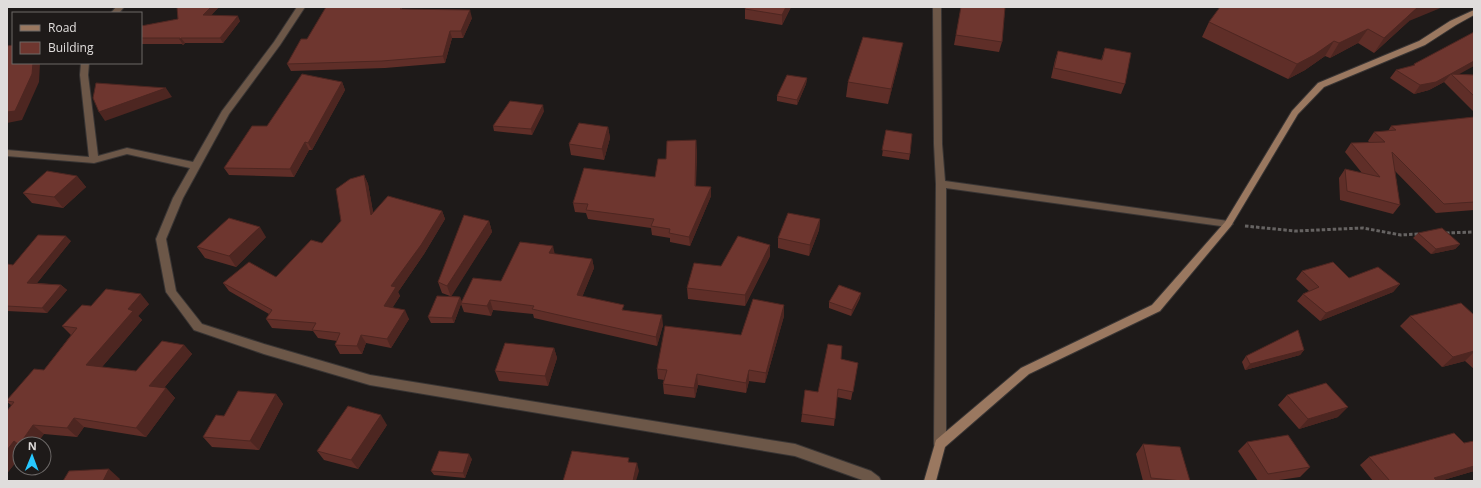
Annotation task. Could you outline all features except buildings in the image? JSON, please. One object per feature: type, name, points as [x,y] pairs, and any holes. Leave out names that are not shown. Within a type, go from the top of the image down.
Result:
[{"type":"street","points":[[300,7],[277,44],[225,113],[178,198],[162,239],[172,292],[198,327],[264,349],[370,380],[795,450],[867,475],[875,481]]},
{"type":"street","points":[[930,481],[940,444],[941,184],[938,144],[937,7]]},
{"type":"street","points":[[940,444],[1025,371],[1156,308],[1228,224],[1295,113],[1322,85],[1422,43],[1453,23],[1474,12]]},
{"type":"street","points":[[85,64],[84,75],[94,160]]},
{"type":"street","points":[[7,153],[94,160],[127,151],[196,166]]},
{"type":"street","points":[[941,184],[1228,224]]},
{"type":"path","points":[[1228,224],[1296,231],[1363,228],[1401,235],[1423,234]]},
{"type":"path","points":[[1445,233],[1474,232]]}]
